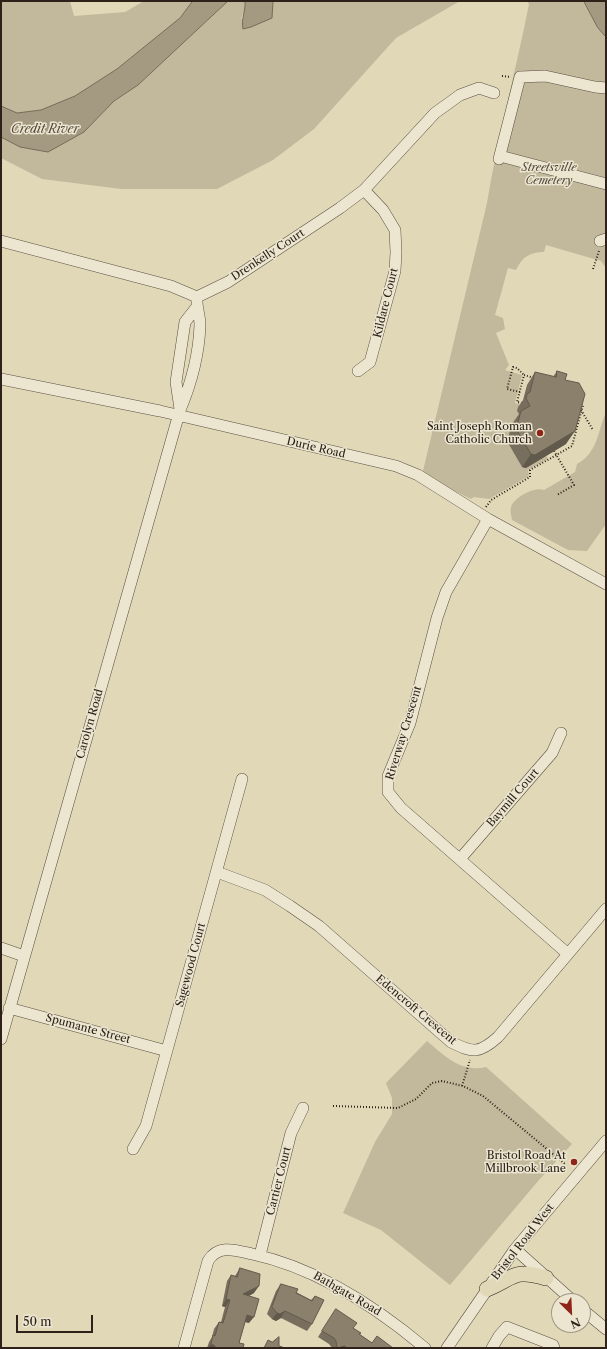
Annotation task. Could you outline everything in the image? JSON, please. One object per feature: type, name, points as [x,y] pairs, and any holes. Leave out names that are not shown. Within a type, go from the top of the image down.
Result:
[{"type":"main road","points":[[487,1289],[520,1273],[530,1273],[546,1278]]},
{"type":"street","points":[[606,88],[545,76],[520,77],[500,157],[606,184]]},
{"type":"street","name":"Drenkelly Court","points":[[197,302],[340,208],[364,190],[435,113],[460,95],[479,88],[494,93]]},
{"type":"street","name":"Kildare Court","points":[[358,372],[370,362],[395,271],[396,252],[395,230],[383,210],[364,190]]},
{"type":"street","points":[[1,241],[171,286],[197,302]]},
{"type":"street","name":"Carolyn Road","points":[[179,413],[176,382],[185,322],[197,302]]},
{"type":"street","name":"Carolyn Road","points":[[1,1039],[179,413],[191,382],[200,324],[197,302]]},
{"type":"street","name":"Durie Road","points":[[1,379],[179,413],[396,466],[418,475],[485,517],[606,584]]},
{"type":"street","name":"Riverway Crescent","points":[[485,517],[446,592],[437,618],[410,723],[388,776],[388,792],[401,808],[568,954]]},
{"type":"street","name":"Baymill Court","points":[[460,860],[552,753],[561,733]]},
{"type":"street","name":"Sagewood Court","points":[[133,1149],[146,1126],[242,779]]},
{"type":"street","name":"Edencroft Crescent","points":[[217,872],[265,890],[319,926],[451,1042],[473,1051]]},
{"type":"street","points":[[473,1051],[486,1048],[498,1037],[606,909]]},
{"type":"street","points":[[1,948],[24,956]]},
{"type":"street","name":"Spumante Street","points":[[9,1008],[167,1051]]},
{"type":"street","name":"Cartier Court","points":[[260,1255],[291,1133],[303,1108]]},
{"type":"street","name":"Bristol Road West","points":[[447,1348],[515,1249],[606,1141]]},
{"type":"street","name":"Bathgate Road","points":[[184,1348],[206,1265],[210,1257],[216,1252],[224,1249],[260,1255],[298,1268],[334,1284],[368,1305],[425,1348]]},
{"type":"street","points":[[515,1249],[564,1293]]},
{"type":"street","points":[[591,1317],[606,1330]]},
{"type":"street","points":[[492,1348],[498,1336],[506,1327],[553,1344],[554,1348]]},
{"type":"path","points":[[593,269],[602,244]]},
{"type":"path","points":[[520,392],[508,389],[513,367],[517,368],[524,375],[539,379]]},
{"type":"path","points":[[522,403],[517,402],[524,375]]},
{"type":"path","points":[[485,517],[491,500],[530,477],[530,470],[572,446],[583,405],[579,399]]},
{"type":"path","points":[[581,410],[593,430]]},
{"type":"path","points":[[554,451],[574,485],[557,495]]},
{"type":"path","points":[[462,1086],[473,1051]]},
{"type":"path","points":[[333,1106],[398,1108],[416,1100],[432,1083],[442,1081],[462,1086],[483,1096],[565,1164]]},
{"type":"green space","points":[[1,1],[70,1],[74,16],[125,12],[144,1],[193,1],[180,18],[117,69],[75,96],[41,110],[17,113],[1,106]]},
{"type":"green space","points":[[228,1],[245,1],[246,6],[241,19],[272,18],[273,1],[460,1],[396,38],[314,129],[273,160],[217,189],[121,189],[42,179],[1,158],[1,137],[20,147],[48,152],[84,132],[114,101],[138,85]]},
{"type":"green space","name":"Streetsville Cemetery","points":[[527,1],[584,1],[598,28],[606,37],[606,268],[601,261],[546,245],[544,252],[527,256],[516,270],[508,268],[495,315],[503,318],[505,329],[496,333],[509,365],[505,370],[522,375],[515,403],[521,405],[519,414],[520,463],[522,467],[546,455],[548,459],[528,470],[529,476],[489,499],[474,497],[471,499],[422,475],[487,203],[496,153],[529,4]]},
{"type":"green space","points":[[606,412],[606,524],[587,551],[568,550],[512,520],[511,507],[520,496],[530,491],[540,489],[544,490],[575,472],[577,464],[589,454],[593,448]]},
{"type":"green space","points":[[427,1041],[454,1062],[469,1068],[486,1067],[572,1144],[539,1180],[450,1285],[381,1230],[343,1213],[375,1142],[392,1114],[392,1098],[386,1083]]},
{"type":"water","name":"Credit River","points":[[193,1],[228,1],[138,85],[114,101],[84,132],[48,152],[20,147],[1,137],[1,106],[17,113],[41,110],[75,96],[117,69],[180,18]]},
{"type":"water","points":[[245,1],[273,1],[272,18],[243,29]]},
{"type":"water","points":[[584,1],[606,1],[606,37],[598,28]]},
{"type":"building","name":"Saint Joseph Roman Catholic Church","points":[[557,371],[567,374],[565,380],[579,383],[585,394],[575,431],[535,455],[531,454],[516,429],[521,411],[530,406],[526,398],[527,394],[530,392],[535,372],[556,377]]},
{"type":"building","points":[[240,1268],[260,1274],[259,1286],[243,1294],[259,1299],[254,1317],[247,1315],[239,1343],[244,1344],[243,1348],[215,1348],[215,1346],[211,1344],[219,1322],[223,1323],[230,1300],[226,1299],[231,1275],[237,1277]]},
{"type":"building","points":[[281,1284],[298,1289],[296,1293],[312,1301],[315,1296],[324,1300],[312,1324],[285,1311],[280,1314],[277,1313],[272,1307]]},
{"type":"building","points":[[336,1309],[357,1323],[353,1328],[372,1343],[377,1336],[393,1348],[347,1348],[345,1346],[337,1348],[334,1338],[322,1331]]},
{"type":"building","points":[[279,1337],[279,1346],[285,1348],[264,1348],[268,1340],[272,1342]]},
{"type":"place","name":"Saint Joseph Roman Catholic Church","points":[[540,433]]},
{"type":"place","name":"Bristol Road At Millbrook Lane","points":[[574,1162]]}]
